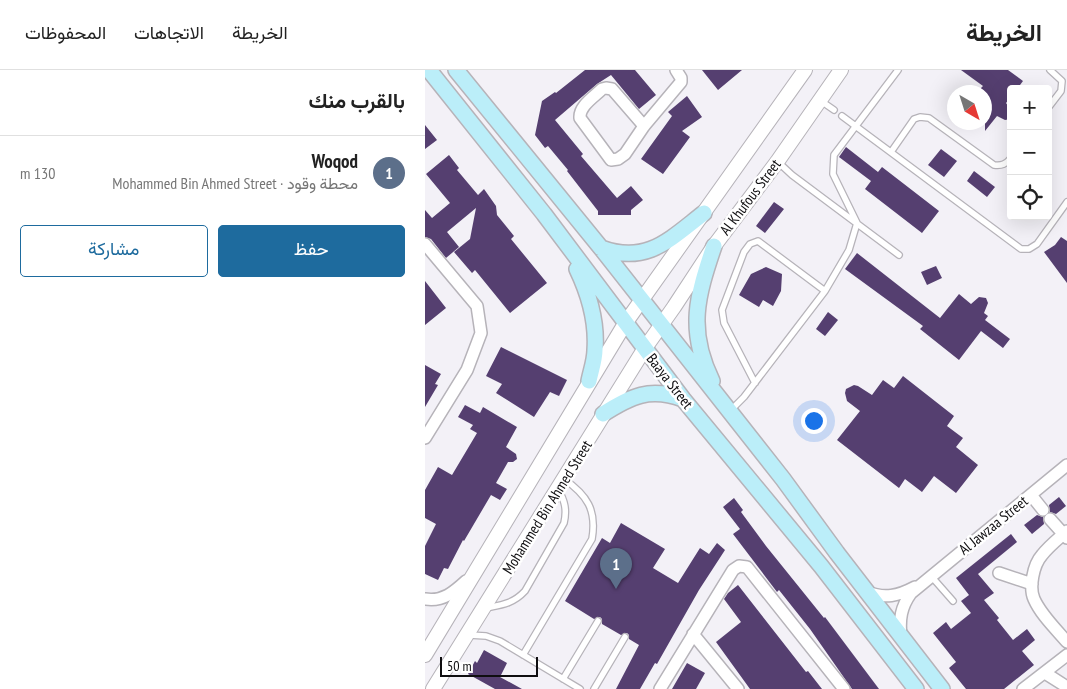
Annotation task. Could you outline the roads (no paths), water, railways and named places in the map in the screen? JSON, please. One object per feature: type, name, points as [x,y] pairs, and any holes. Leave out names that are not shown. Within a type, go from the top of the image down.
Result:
[{"type":"main road","name":"Baaya Street","points":[[429,70],[564,240],[683,399],[821,566],[916,689]]},
{"type":"main road","name":"Baaya Street","points":[[456,70],[601,248],[783,478],[837,553],[941,689]]},
{"type":"main road","points":[[601,248],[626,254],[639,254],[652,250],[704,213]]},
{"type":"main road","points":[[564,240],[586,287],[596,334],[595,352],[589,381]]},
{"type":"main road","points":[[714,246],[697,301],[697,318],[700,353],[726,408]]},
{"type":"main road","points":[[603,414],[634,397],[650,393],[667,393],[683,399]]},
{"type":"street","name":"Al Khufous Street","points":[[641,300],[805,70]]},
{"type":"street","name":"Al Khufous Street","points":[[661,324],[714,246],[777,162],[841,70]]},
{"type":"street","points":[[644,126],[612,89],[606,88],[602,90],[579,113],[580,118],[611,160],[619,159],[625,154],[644,126],[681,82],[678,72]]},
{"type":"street","points":[[425,244],[477,306],[481,332],[467,370],[425,438]]},
{"type":"street","name":"Mohammed Bin Ahmed Street","points":[[425,655],[589,381],[641,300]]},
{"type":"street","name":"Mohammed Bin Ahmed Street","points":[[433,689],[603,414],[661,324]]},
{"type":"street","name":"Al Jawzaa Street","points":[[919,586],[1067,465]]},
{"type":"street","points":[[1031,494],[1066,535],[1040,556],[1032,584],[1034,598],[1043,613],[1067,642]]},
{"type":"street","points":[[660,689],[733,570],[739,566],[747,567],[844,689]]},
{"type":"street","points":[[999,572],[1032,584]]},
{"type":"street","points":[[425,599],[431,600],[449,596],[472,577]]},
{"type":"street","points":[[867,592],[885,597],[894,596],[919,586]]},
{"type":"street","points":[[901,638],[900,618],[905,600],[919,586]]},
{"type":"street","points":[[693,634],[738,689]]},
{"type":"street","points":[[1023,689],[1067,655]]},
{"type":"street","points":[[1045,673],[1067,687]]},
{"type":"lane","points":[[726,408],[744,397],[825,291],[849,250],[857,223],[833,174],[834,155],[898,70]]},
{"type":"lane","points":[[1050,70],[1062,81],[1061,91],[1052,103]]},
{"type":"lane","points":[[819,100],[834,110]]},
{"type":"lane","points":[[842,116],[1021,249],[1029,249],[1037,244],[1067,202]]},
{"type":"lane","points":[[891,152],[914,119],[920,117],[929,118],[994,165],[1001,166],[1007,162]]},
{"type":"lane","points":[[777,162],[899,255]]},
{"type":"lane","points":[[755,382],[722,316],[722,310],[741,260],[750,244],[758,241],[825,291]]},
{"type":"lane","points":[[523,655],[592,539],[594,523],[591,508],[582,494],[561,484]]},
{"type":"lane","points":[[484,609],[514,601],[525,591],[564,523],[566,517],[561,484]]},
{"type":"lane","points":[[592,539],[599,543]]},
{"type":"lane","points":[[931,576],[953,601]]},
{"type":"lane","points":[[563,679],[598,621]]},
{"type":"lane","points":[[467,635],[493,638],[580,689]]},
{"type":"lane","points":[[594,689],[625,637]]},
{"type":"place","name":"Woqod","points":[[616,589]]}]
